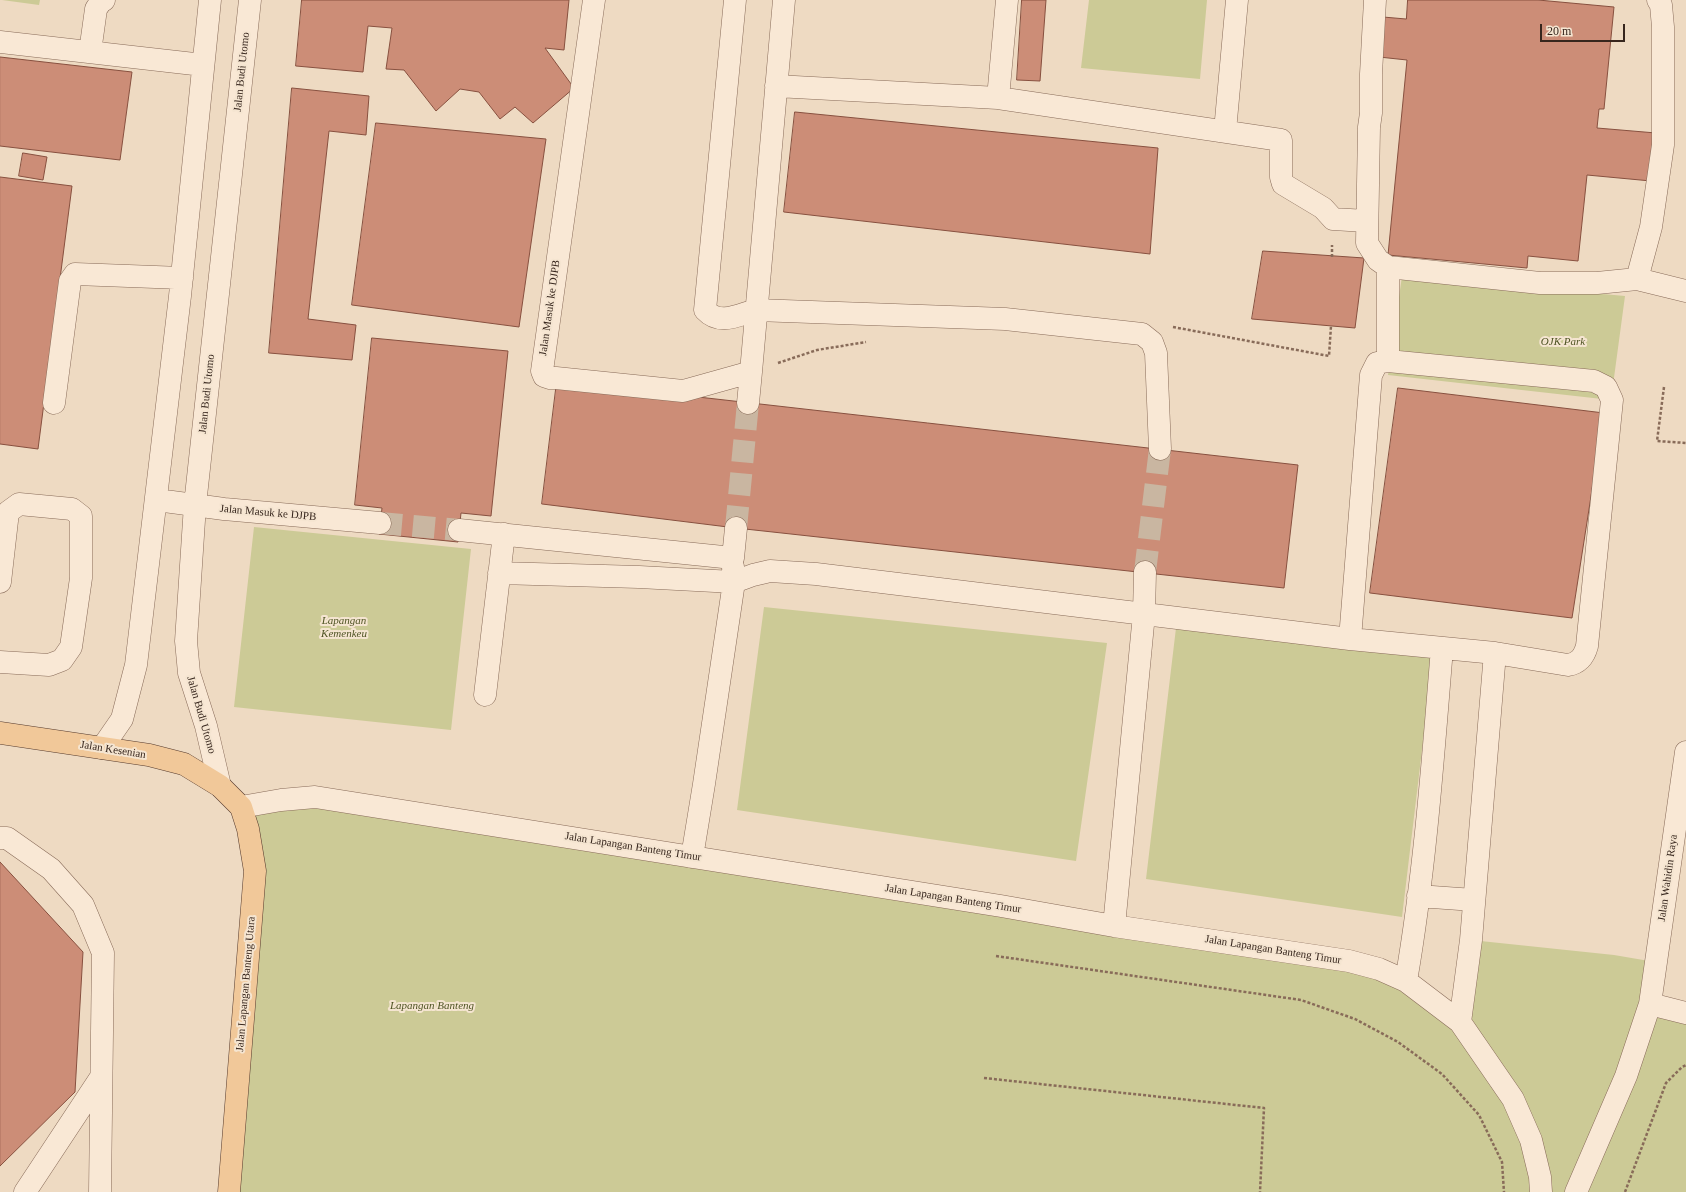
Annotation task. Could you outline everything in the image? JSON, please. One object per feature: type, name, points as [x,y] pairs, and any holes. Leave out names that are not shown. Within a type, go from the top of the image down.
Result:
[{"type":"main road","name":"Jalan Kesenian","points":[[0,733],[102,748],[184,764],[220,786]]},
{"type":"main road","name":"Jalan Lapangan Banteng Utara","points":[[220,786],[241,807],[248,829],[255,871],[229,1192]]},
{"type":"street","points":[[90,52],[96,9],[104,0]]},
{"type":"street","points":[[102,748],[122,719],[136,665],[157,500],[182,278],[210,0]]},
{"type":"street","name":"Jalan Budi Utomo","points":[[220,786],[206,726],[189,673],[186,641],[195,505],[250,0]]},
{"type":"street","name":"Jalan Masuk ke DJPB","points":[[594,0],[542,371],[544,376],[550,378],[683,391],[751,372]]},
{"type":"street","points":[[735,0],[705,310],[711,316],[725,319],[756,310],[1005,319],[1142,334],[1152,342],[1156,353],[1160,449]]},
{"type":"street","points":[[748,403],[784,0]]},
{"type":"street","points":[[998,98],[1007,0]]},
{"type":"street","points":[[1225,131],[1237,0]]},
{"type":"street","points":[[1375,0],[1371,74],[1372,113],[1369,126],[1366,243],[1378,260],[1388,266],[1540,284],[1597,283],[1637,279],[1686,290]]},
{"type":"street","points":[[1637,279],[1651,227],[1663,145],[1663,27],[1658,0]]},
{"type":"street","points":[[0,42],[203,65]]},
{"type":"street","points":[[776,86],[998,98],[1281,140],[1281,177],[1285,186],[1323,208],[1333,219],[1366,221]]},
{"type":"street","points":[[1388,266],[1388,361]]},
{"type":"street","points":[[54,403],[70,281],[73,275],[182,278]]},
{"type":"street","points":[[499,573],[639,577],[734,582],[770,571],[816,574],[1350,639],[1495,653],[1568,665],[1575,664],[1585,654],[1612,400],[1606,387],[1594,381],[1388,361],[1377,363],[1371,375],[1350,639]]},
{"type":"street","name":"Jalan Masuk ke DJPB","points":[[157,500],[380,523]]},
{"type":"street","points":[[0,582],[8,512],[19,504],[72,509],[81,516],[81,578],[71,648],[62,660],[49,665],[0,662]]},
{"type":"street","points":[[692,856],[734,582],[732,558],[736,528]]},
{"type":"street","points":[[459,530],[732,558]]},
{"type":"street","points":[[485,695],[504,534]]},
{"type":"street","points":[[1114,926],[1144,614],[1145,572]]},
{"type":"street","points":[[1406,981],[1414,930],[1430,790],[1442,648]]},
{"type":"street","points":[[1460,1022],[1471,940],[1495,653]]},
{"type":"street","name":"Jalan Wahidin Raya","points":[[1576,1192],[1626,1076],[1650,1004],[1686,752]]},
{"type":"street","name":"Jalan Lapangan Banteng Timur","points":[[241,807],[281,800],[315,797],[692,856],[1114,926],[1349,961],[1379,969],[1406,981],[1460,1022],[1513,1100],[1531,1140],[1540,1177],[1541,1192]]},
{"type":"street","points":[[0,838],[7,838],[51,869],[84,905],[103,953],[100,1192]]},
{"type":"street","points":[[1418,896],[1474,900]]},
{"type":"street","points":[[1650,1004],[1686,1013]]},
{"type":"street","points":[[25,1192],[101,1077]]},
{"type":"path","points":[[1330,335],[1331,326]]},
{"type":"path","points":[[1664,387],[1657,441],[1686,443]]},
{"type":"path","points":[[996,956],[1301,1000],[1355,1019],[1398,1042],[1442,1074],[1479,1115],[1502,1162],[1504,1192]]},
{"type":"path","points":[[1625,1192],[1666,1083],[1686,1065]]},
{"type":"path","points":[[984,1078],[1264,1108],[1260,1192]]},
{"type":"green space","points":[[2,0],[40,0],[39,5]]},
{"type":"green space","points":[[1089,0],[1207,0],[1200,79],[1081,68]]},
{"type":"green space","name":"OJK Park","points":[[1402,276],[1625,296],[1611,400],[1388,375]]},
{"type":"green space","name":"Lapangan Kemenkeu","points":[[254,527],[471,549],[451,730],[234,707]]},
{"type":"green space","points":[[764,607],[1107,643],[1076,861],[737,810]]},
{"type":"green space","points":[[1176,628],[1433,658],[1402,917],[1146,879]]},
{"type":"green space","name":"Lapangan Banteng","points":[[281,800],[1379,969],[1460,1022],[1471,940],[1614,955],[1655,962],[1643,1006],[1572,1192],[229,1192],[255,871],[241,807]]},
{"type":"green space","points":[[1650,1004],[1686,1011],[1686,1192],[1574,1192]]},
{"type":"building","points":[[302,0],[569,0],[564,50],[545,48],[574,88],[533,123],[515,107],[500,119],[479,92],[460,89],[436,111],[404,70],[386,69],[392,28],[368,26],[363,72],[296,66]]},
{"type":"building","points":[[1022,0],[1046,0],[1040,81],[1017,80]]},
{"type":"building","points":[[1408,0],[1538,0],[1614,7],[1604,109],[1599,109],[1597,128],[1656,133],[1651,181],[1587,175],[1578,261],[1528,256],[1527,268],[1388,255],[1407,60],[1379,57],[1383,17],[1406,19]]},
{"type":"building","points":[[0,57],[132,72],[120,160],[0,146]]},
{"type":"building","points":[[292,88],[369,96],[366,135],[329,131],[308,319],[356,325],[352,360],[269,353]]},
{"type":"building","points":[[795,112],[1158,148],[1150,254],[784,212]]},
{"type":"building","points":[[376,123],[546,139],[519,327],[352,305]]},
{"type":"building","points":[[23,153],[47,157],[43,180],[19,176]]},
{"type":"building","points":[[0,177],[72,186],[38,449],[0,444]]},
{"type":"building","points":[[1263,251],[1364,258],[1355,328],[1252,319]]},
{"type":"building","points":[[372,338],[508,351],[491,516],[461,513],[458,542],[379,534],[382,508],[355,505]]},
{"type":"building","points":[[557,381],[1298,465],[1284,588],[736,528],[542,504]]},
{"type":"building","points":[[1398,388],[1604,413],[1572,618],[1370,593]]},
{"type":"building","points":[[0,862],[83,952],[75,1092],[0,1166]]},
{"type":"tunnel","points":[[736,528],[748,403]]},
{"type":"tunnel","points":[[1145,572],[1160,449]]},
{"type":"tunnel","points":[[380,523],[459,530]]}]
